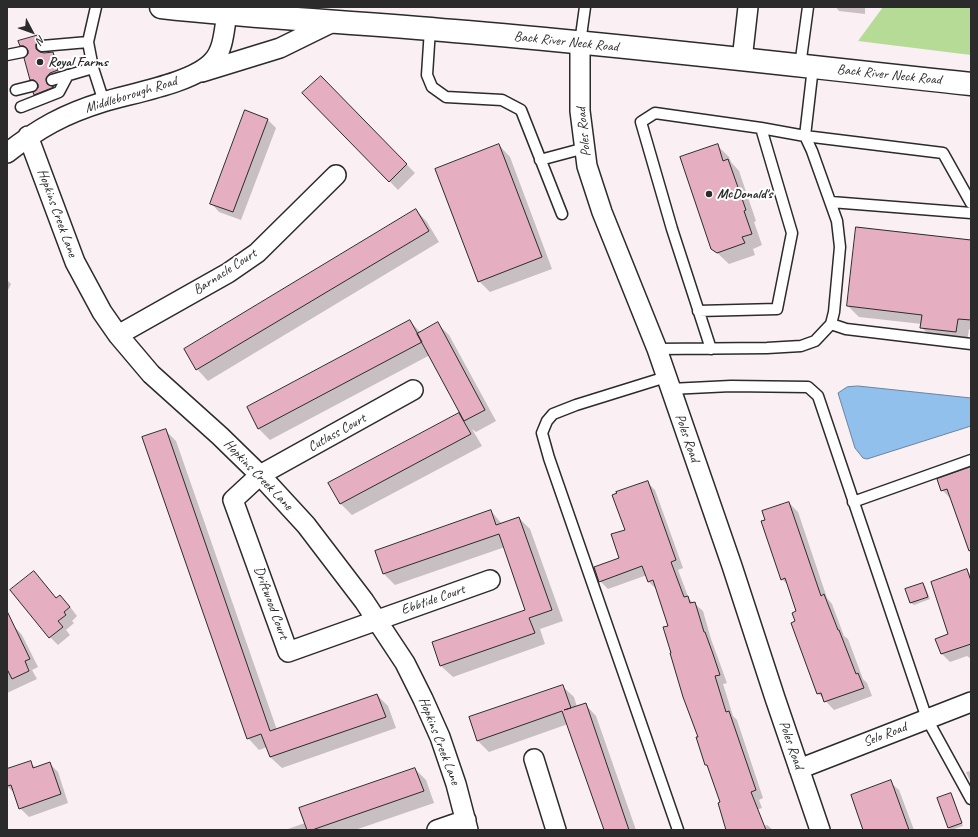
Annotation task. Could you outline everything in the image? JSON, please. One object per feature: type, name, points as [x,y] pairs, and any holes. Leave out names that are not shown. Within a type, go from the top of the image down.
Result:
[{"type":"street","name":"Back River Neck Road","points":[[161,7],[227,11],[580,43],[971,84]]},
{"type":"street","points":[[742,60],[748,7]]},
{"type":"street","name":"Middleborough Road","points":[[7,153],[28,136],[60,118],[104,102],[194,75],[214,60],[221,46],[227,11]]},
{"type":"street","points":[[194,75],[280,48],[335,21]]},
{"type":"street","name":"Poles Road","points":[[580,43],[580,111],[587,166],[602,212],[657,349],[732,566],[798,769],[820,830]]},
{"type":"street","name":"Hopkins Creek Lane","points":[[28,136],[75,262],[102,312],[118,335],[151,374],[220,436],[260,475],[324,547],[364,601],[405,663],[440,737],[456,784],[467,825]]},
{"type":"street","name":"Barnacle Court","points":[[118,335],[228,274],[257,253],[336,175]]},
{"type":"street","name":"Cutlass Court","points":[[260,475],[413,390]]},
{"type":"street","name":"Driftwood Court","points":[[260,475],[233,500],[288,652],[376,620]]},
{"type":"street","name":"Ebbtide Court","points":[[376,620],[490,580]]},
{"type":"street","name":"Selo Road","points":[[798,769],[971,702]]},
{"type":"street","points":[[534,759],[556,830]]},
{"type":"street","points":[[437,830],[467,825]]},
{"type":"lane","points":[[96,7],[88,42],[93,68],[104,102]]},
{"type":"lane","points":[[580,43],[585,7]]},
{"type":"lane","points":[[657,349],[767,348],[801,346],[815,342],[831,324],[834,312],[840,248],[837,221],[812,151],[805,136],[808,7]]},
{"type":"lane","points":[[430,29],[427,75],[432,87],[446,97],[502,100],[521,110],[562,214]]},
{"type":"lane","points":[[42,46],[88,42]]},
{"type":"lane","points":[[7,55],[22,52]]},
{"type":"lane","points":[[52,80],[93,68]]},
{"type":"lane","points":[[21,107],[59,92],[68,75]]},
{"type":"lane","points":[[16,90],[32,86]]},
{"type":"lane","points":[[711,349],[672,229],[641,122],[655,113],[761,128],[805,136],[943,153],[971,203]]},
{"type":"lane","points":[[698,311],[777,309],[792,234],[761,128]]},
{"type":"lane","points":[[540,160],[585,148]]},
{"type":"lane","points":[[831,202],[971,212]]},
{"type":"lane","points":[[831,324],[846,329],[971,344]]},
{"type":"lane","points":[[678,830],[542,433],[546,421],[553,414],[576,405],[668,383],[731,386],[808,386],[818,396],[927,719],[971,799]]},
{"type":"lane","points":[[853,502],[971,460]]},
{"type":"green space","points":[[883,7],[971,7],[971,55],[858,41]]},
{"type":"water","points":[[858,386],[971,398],[971,426],[867,459],[863,458],[855,448],[838,393],[847,387]]},
{"type":"building","name":"Royal Farms","points":[[39,35],[41,40],[36,44],[36,49],[44,53],[53,52],[58,70],[50,73],[46,78],[47,84],[54,87],[34,95],[33,92],[38,88],[38,84],[34,80],[30,80],[24,58],[28,54],[28,50],[24,46],[20,46],[18,41]]},
{"type":"building","points":[[321,76],[407,164],[389,182],[302,93]]},
{"type":"building","points":[[245,110],[268,119],[233,212],[210,204]]},
{"type":"building","points":[[499,144],[542,257],[478,282],[435,169]]},
{"type":"building","points":[[718,144],[723,161],[728,159],[746,210],[744,211],[752,234],[742,237],[745,243],[717,253],[711,249],[680,157]]},
{"type":"building","points":[[416,209],[429,231],[196,370],[184,349]]},
{"type":"building","points":[[856,227],[971,240],[971,320],[958,319],[956,332],[920,328],[922,315],[847,306]]},
{"type":"building","points":[[410,320],[422,342],[258,429],[247,407]]},
{"type":"building","points":[[438,322],[485,410],[464,421],[417,334]]},
{"type":"building","points":[[459,413],[471,434],[340,504],[328,483]]},
{"type":"building","points":[[166,429],[270,731],[377,694],[386,717],[270,757],[261,734],[247,739],[142,437]]},
{"type":"building","points":[[971,467],[971,550],[969,551],[947,489],[941,491],[937,479]]},
{"type":"building","points":[[648,481],[676,560],[671,562],[684,597],[688,596],[690,603],[695,602],[704,632],[713,654],[720,675],[715,676],[726,712],[729,711],[756,790],[751,792],[766,830],[726,830],[718,803],[720,802],[707,765],[705,765],[696,737],[698,737],[683,697],[670,653],[663,627],[668,626],[653,580],[648,582],[642,566],[599,582],[594,567],[619,558],[611,534],[625,530],[612,495],[617,493],[616,492]]},
{"type":"building","points":[[789,502],[821,596],[824,594],[856,674],[858,673],[864,688],[824,702],[821,693],[817,694],[791,623],[795,621],[792,613],[796,611],[785,578],[781,580],[761,521],[765,520],[762,511]]},
{"type":"building","points":[[491,510],[496,525],[519,517],[552,610],[529,618],[535,633],[440,666],[432,642],[525,610],[499,534],[383,574],[375,551]]},
{"type":"building","points":[[967,569],[971,581],[971,644],[941,654],[935,639],[948,634],[931,582]]},
{"type":"building","points":[[34,571],[56,598],[60,595],[70,607],[64,612],[66,615],[58,621],[63,627],[49,638],[10,590]]},
{"type":"building","points":[[923,583],[928,597],[910,603],[905,589]]},
{"type":"building","points":[[7,611],[30,659],[25,661],[29,671],[12,679],[7,669]]},
{"type":"building","points":[[563,685],[571,708],[586,703],[629,830],[604,830],[562,711],[477,741],[469,717]]},
{"type":"building","points":[[31,761],[33,768],[50,762],[61,794],[19,809],[11,785],[7,786],[7,769]]},
{"type":"building","points":[[415,768],[424,791],[312,830],[307,830],[299,808]]},
{"type":"building","points":[[891,780],[909,830],[863,830],[851,795]]},
{"type":"building","points":[[951,793],[962,823],[948,828],[937,798]]},
{"type":"place","name":"Royal Farms","points":[[40,62]]},
{"type":"place","name":"McDonald's","points":[[709,194]]}]
